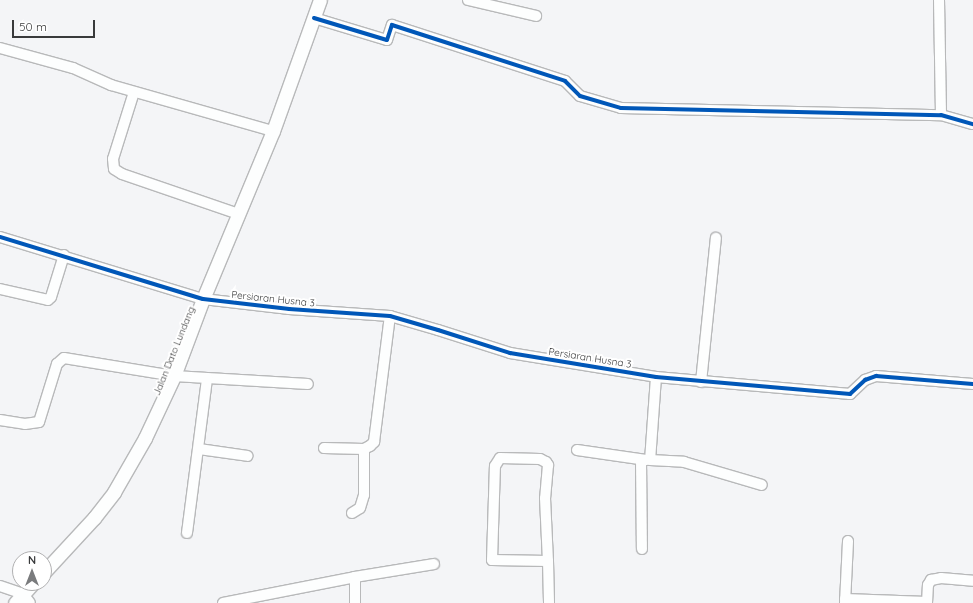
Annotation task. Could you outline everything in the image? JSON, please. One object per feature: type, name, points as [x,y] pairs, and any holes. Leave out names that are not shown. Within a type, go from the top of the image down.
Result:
[{"type":"main road","name":"Jalan Dato Lundang","points":[[52,563],[94,518],[114,492],[140,446],[174,376],[203,299],[273,131],[320,0]]},
{"type":"main road","points":[[22,600],[28,591]]},
{"type":"street","points":[[468,0],[536,16]]},
{"type":"street","points":[[939,0],[941,115]]},
{"type":"street","points":[[314,18],[387,40],[392,25],[565,81],[580,96],[621,108],[941,115],[973,124]]},
{"type":"street","points":[[0,48],[73,68],[111,85],[134,92],[273,131]]},
{"type":"street","points":[[134,92],[113,159],[114,169],[122,174],[239,214]]},
{"type":"street","name":"Persiaran Husna 3","points":[[0,236],[203,299],[289,310],[390,316],[510,353],[656,377],[850,394],[865,380],[876,376],[973,384]]},
{"type":"street","points":[[701,382],[716,238]]},
{"type":"street","points":[[0,289],[48,300],[51,297],[64,255]]},
{"type":"street","points":[[324,448],[364,449],[374,442],[390,316]]},
{"type":"street","points":[[0,420],[25,424],[39,422],[57,364],[64,358],[174,376],[308,384]]},
{"type":"street","points":[[642,549],[646,460],[656,377]]},
{"type":"street","points":[[187,533],[208,378]]},
{"type":"street","points":[[199,449],[248,456]]},
{"type":"street","points":[[352,513],[360,508],[364,495],[364,449]]},
{"type":"street","points":[[577,450],[646,460],[684,462],[762,485]]},
{"type":"street","points":[[548,561],[492,560],[495,466],[500,458],[540,459],[548,465],[545,498],[548,561],[549,603]]},
{"type":"street","points":[[848,541],[845,601],[927,602],[928,585],[931,580],[941,578],[973,581]]},
{"type":"street","points":[[223,603],[355,577],[434,564]]},
{"type":"street","points":[[355,577],[355,603]]},
{"type":"street","points":[[0,586],[22,600]]},
{"type":"cycle path","points":[[314,18],[387,40],[392,25],[565,81],[580,96],[621,108],[941,115],[973,124]]},
{"type":"cycle path","points":[[0,237],[203,299],[289,309],[390,316],[510,353],[656,377],[850,394],[865,380],[876,376],[973,384]]}]
